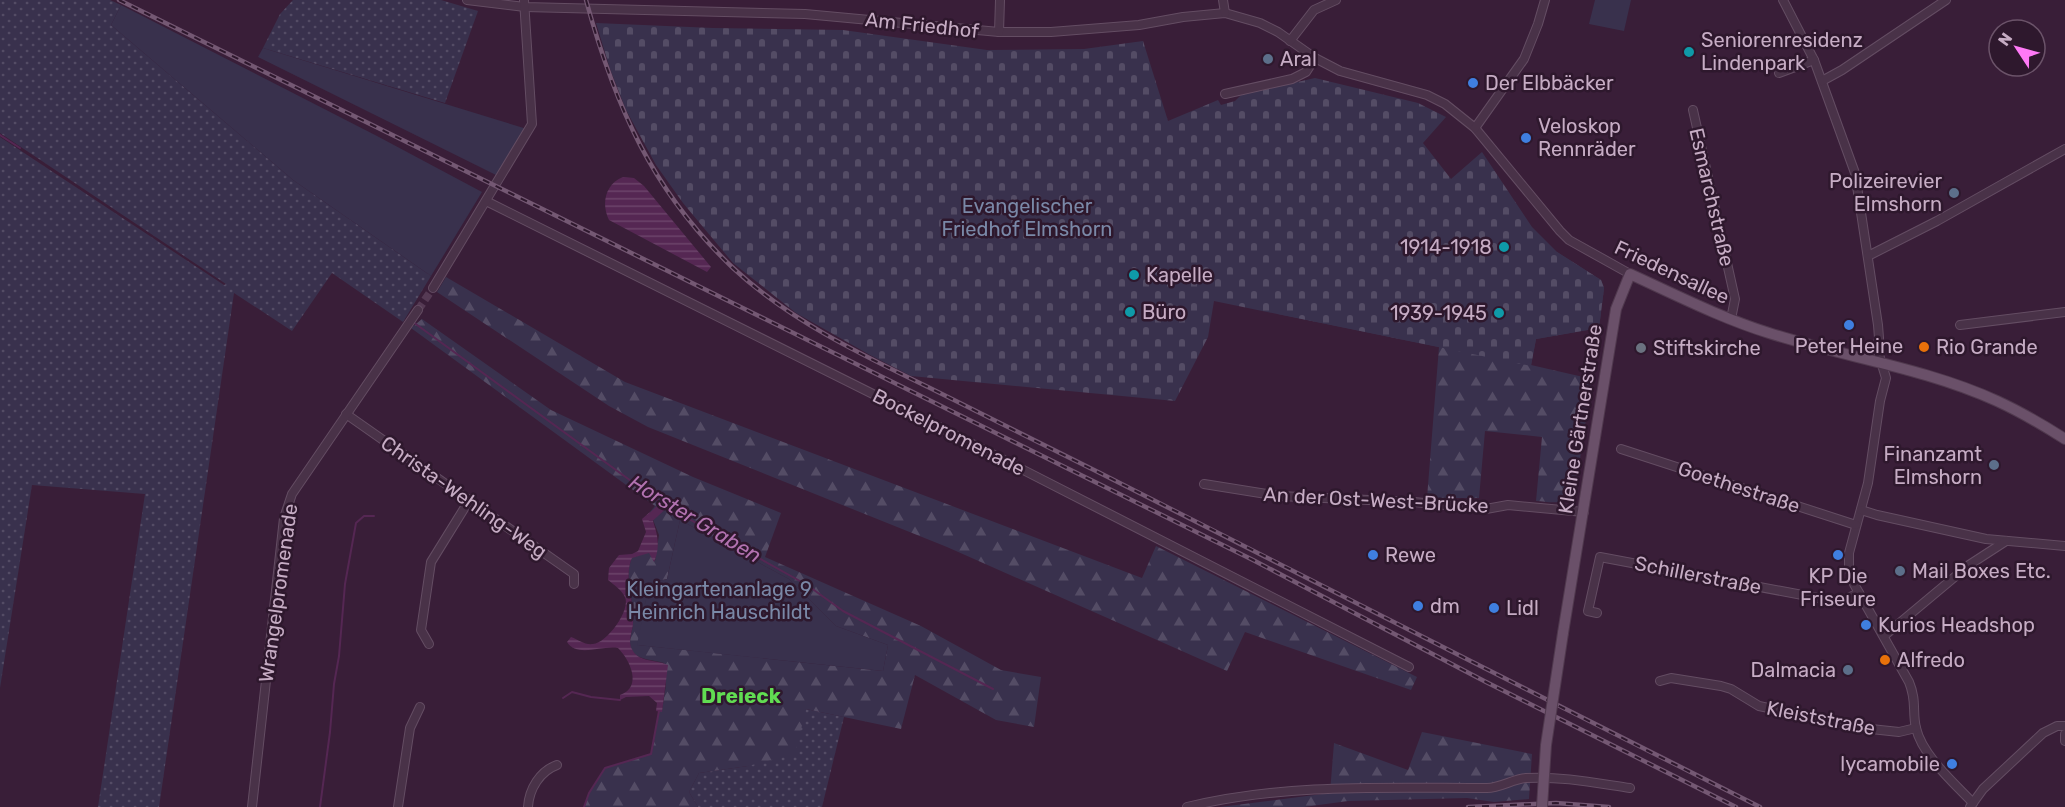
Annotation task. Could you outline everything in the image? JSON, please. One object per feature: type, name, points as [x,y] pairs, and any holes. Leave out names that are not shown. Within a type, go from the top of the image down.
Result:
[{"type":"main road","name":"Friedensallee","points":[[1630,274],[1731,320],[1770,334],[1936,379],[1995,400],[2033,419],[2065,439]]},
{"type":"main road","name":"Kleine Gärtnerstraße","points":[[1542,807],[1546,745],[1616,309],[1630,274]]},
{"type":"street","name":"Am Friedhof","points":[[467,0],[806,14],[999,32],[1051,32],[1139,25],[1183,17],[1225,13],[1245,17]]},
{"type":"street","points":[[687,0],[692,10]]},
{"type":"street","points":[[999,32],[1000,0]]},
{"type":"street","points":[[1223,0],[1225,13]]},
{"type":"street","points":[[1290,41],[1314,10],[1336,0]]},
{"type":"street","points":[[1475,128],[1524,59],[1545,0]]},
{"type":"street","points":[[1783,0],[1814,60],[1855,173],[1878,325],[1876,348],[1886,378],[1880,401],[1870,473],[1848,559],[1850,574],[1914,693],[1916,728],[1925,750],[1971,805],[1983,789],[2043,733],[2057,726],[2065,726]]},
{"type":"street","points":[[1822,81],[1946,0]]},
{"type":"street","points":[[433,288],[532,124],[525,4]]},
{"type":"street","name":"Friedensallee","points":[[1245,17],[1278,33],[1315,58],[1340,71],[1427,95],[1445,104],[1475,128],[1569,240],[1630,274]]},
{"type":"street","points":[[1225,94],[1292,79],[1306,72],[1315,58]]},
{"type":"street","points":[[1779,73],[1814,60]]},
{"type":"street","name":"Esmarchstraße","points":[[1692,110],[1735,298],[1731,320]]},
{"type":"street","points":[[1869,256],[1937,221],[2065,149]]},
{"type":"street","name":"Bockelpromenade","points":[[486,201],[936,426],[1409,667]]},
{"type":"street","name":"Wrangelpromenade","points":[[252,807],[284,518],[292,494],[418,310]]},
{"type":"street","points":[[1960,325],[2065,312]]},
{"type":"street","name":"Christa-Wehling-Weg","points":[[346,414],[574,574],[574,584]]},
{"type":"street","name":"Goethestraße","points":[[1622,449],[1856,525]]},
{"type":"street","name":"An der Ost-West-Brücke","points":[[1204,484],[1279,496],[1414,502],[1486,509],[1508,505],[1584,512]]},
{"type":"street","points":[[429,644],[421,630],[431,562],[470,499]]},
{"type":"street","points":[[1861,510],[1946,531],[2006,541],[2065,546]]},
{"type":"street","points":[[1884,636],[1969,565],[2006,541]]},
{"type":"street","name":"Schillerstraße","points":[[1597,613],[1588,611],[1600,557],[1829,600],[1844,600],[1859,592]]},
{"type":"street","name":"Kleiststraße","points":[[1660,681],[1671,678],[1721,686],[1731,689],[1759,706],[1871,729],[1899,732],[1916,728]]},
{"type":"street","points":[[398,807],[410,728],[420,707]]},
{"type":"street","points":[[2065,734],[2065,741]]},
{"type":"street","points":[[528,807],[529,795],[546,769],[557,765]]},
{"type":"street","points":[[1187,807],[1252,795],[1312,789],[1491,788],[1524,778],[1581,781],[1630,788]]},
{"type":"green space","points":[[0,0],[110,0],[121,5],[111,25],[293,180],[431,276],[403,322],[332,273],[292,331],[234,293],[159,807],[98,807],[145,494],[32,485],[0,688],[0,137],[224,285],[226,284],[0,133]]},
{"type":"green space","points":[[293,0],[441,0],[478,11],[445,103],[263,48],[280,14]]},
{"type":"green space","points":[[1595,0],[1631,0],[1624,31],[1589,24]]},
{"type":"green space","points":[[121,5],[482,192],[431,276],[293,180],[111,25]]},
{"type":"green space","name":"Evangelischer Friedhof Elmshorn","points":[[596,23],[843,30],[987,50],[1084,49],[1143,41],[1168,121],[1218,100],[1221,105],[1235,101],[1241,95],[1315,78],[1418,103],[1446,117],[1423,143],[1451,179],[1482,152],[1532,227],[1557,252],[1601,280],[1604,288],[1599,328],[1536,339],[1531,366],[1214,301],[1208,337],[1175,401],[911,376],[796,313],[733,263],[683,203],[656,165],[626,110]]},
{"type":"green space","points":[[263,48],[527,129],[496,175],[258,57]]},
{"type":"green space","points":[[1557,252],[1601,280],[1604,288],[1599,328],[1536,339],[1531,365],[1592,379],[1575,492],[1562,501],[1536,501],[1542,437],[1485,431],[1479,498],[1427,498],[1439,347],[1278,314]]},
{"type":"green space","points":[[446,277],[625,382],[1142,578],[1156,546],[1417,677],[1411,690],[1245,632],[1227,671],[947,547],[648,427],[609,406],[437,292]]},
{"type":"green space","points":[[422,319],[551,410],[693,477],[781,513],[765,557],[921,626],[1001,670],[1041,677],[1034,727],[996,720],[915,675],[901,729],[806,709],[795,754],[748,766],[699,773],[689,792],[698,807],[584,807],[589,793],[605,768],[651,754],[659,711],[662,711],[666,685],[664,663],[636,655],[631,649],[630,642],[633,616],[629,582],[630,566],[632,558],[649,552],[655,561],[659,535],[650,512],[655,506],[411,328]],"holes":[[[680,520],[789,579],[836,626],[888,645],[883,671],[638,645],[649,583],[667,579]]]},
{"type":"green space","name":"Kleingartenanlage 9 Heinrich Hauschildt","points":[[680,520],[789,579],[836,626],[888,645],[883,671],[637,645],[649,583],[667,579]]},
{"type":"green space","points":[[806,709],[844,717],[822,807],[698,807],[689,792],[699,773],[748,766]]},
{"type":"green space","points":[[1422,732],[1532,754],[1529,799],[1494,802],[1467,798],[1348,801],[1304,807],[1220,807],[1330,793],[1334,743],[1408,770]]},
{"type":"shaded area","points":[[623,177],[634,178],[644,186],[711,267],[707,272],[609,220],[605,208],[606,195],[612,184]]},
{"type":"shaded area","points":[[650,512],[658,549],[654,562],[649,553],[632,558],[629,574],[633,616],[630,641],[631,648],[636,655],[668,665],[662,712],[656,711],[657,703],[649,696],[626,697],[620,700],[620,695],[627,691],[633,680],[627,659],[618,648],[583,650],[571,647],[567,642],[571,637],[587,644],[599,642],[616,625],[626,603],[622,592],[608,580],[609,568],[619,555],[638,551],[646,532],[642,519]]},
{"type":"waterway","points":[[0,135],[20,148]]},
{"type":"waterway","name":"Horster Graben","points":[[413,322],[664,505],[807,585],[843,611],[993,689]]},
{"type":"waterway","points":[[651,517],[664,505]]},
{"type":"waterway","points":[[320,807],[339,656],[345,584],[356,523],[364,516],[374,516]]},
{"type":"waterway","points":[[563,698],[572,692],[591,697],[620,700]]},
{"type":"waterway","points":[[584,807],[589,793],[605,768],[651,754],[659,711]]},
{"type":"tunnel","points":[[418,310],[433,288]]},
{"type":"railway","points":[[119,0],[1253,560],[1486,682],[1736,807]]},
{"type":"railway","points":[[586,0],[597,39],[624,111],[640,145],[680,209],[733,268],[801,320],[877,362],[1760,807]]},
{"type":"railway","points":[[1468,807],[1556,803],[1609,807]]},
{"type":"place","name":"Seniorenresidenz Lindenpark","points":[[1689,52]]},
{"type":"place","name":"Aral","points":[[1268,59]]},
{"type":"place","name":"Der Elbbäcker","points":[[1473,83]]},
{"type":"place","name":"Veloskop Rennräder","points":[[1526,138]]},
{"type":"place","name":"Polizeirevier Elmshorn","points":[[1954,193]]},
{"type":"place","name":"1914-1918","points":[[1504,247]]},
{"type":"place","name":"Kapelle","points":[[1134,275]]},
{"type":"place","name":"Büro","points":[[1130,312]]},
{"type":"place","name":"1939-1945","points":[[1499,313]]},
{"type":"place","name":"Peter Heine","points":[[1849,325]]},
{"type":"place","name":"Rio Grande","points":[[1924,347]]},
{"type":"place","name":"Stiftskirche","points":[[1641,348]]},
{"type":"place","name":"Finanzamt Elmshorn","points":[[1994,465]]},
{"type":"place","name":"Rewe","points":[[1373,555]]},
{"type":"place","name":"KP Die Friseure","points":[[1838,555]]},
{"type":"place","name":"Mail Boxes Etc.","points":[[1900,571]]},
{"type":"place","name":"dm","points":[[1418,606]]},
{"type":"place","name":"Lidl","points":[[1494,608]]},
{"type":"place","name":"Kurios Headshop","points":[[1866,625]]},
{"type":"place","name":"Alfredo","points":[[1885,660]]},
{"type":"place","name":"Dalmacia","points":[[1848,670]]},
{"type":"place","name":"lycamobile","points":[[1952,764]]},
{"type":"district","name":"Dreieck","points":[[741,696]]}]
